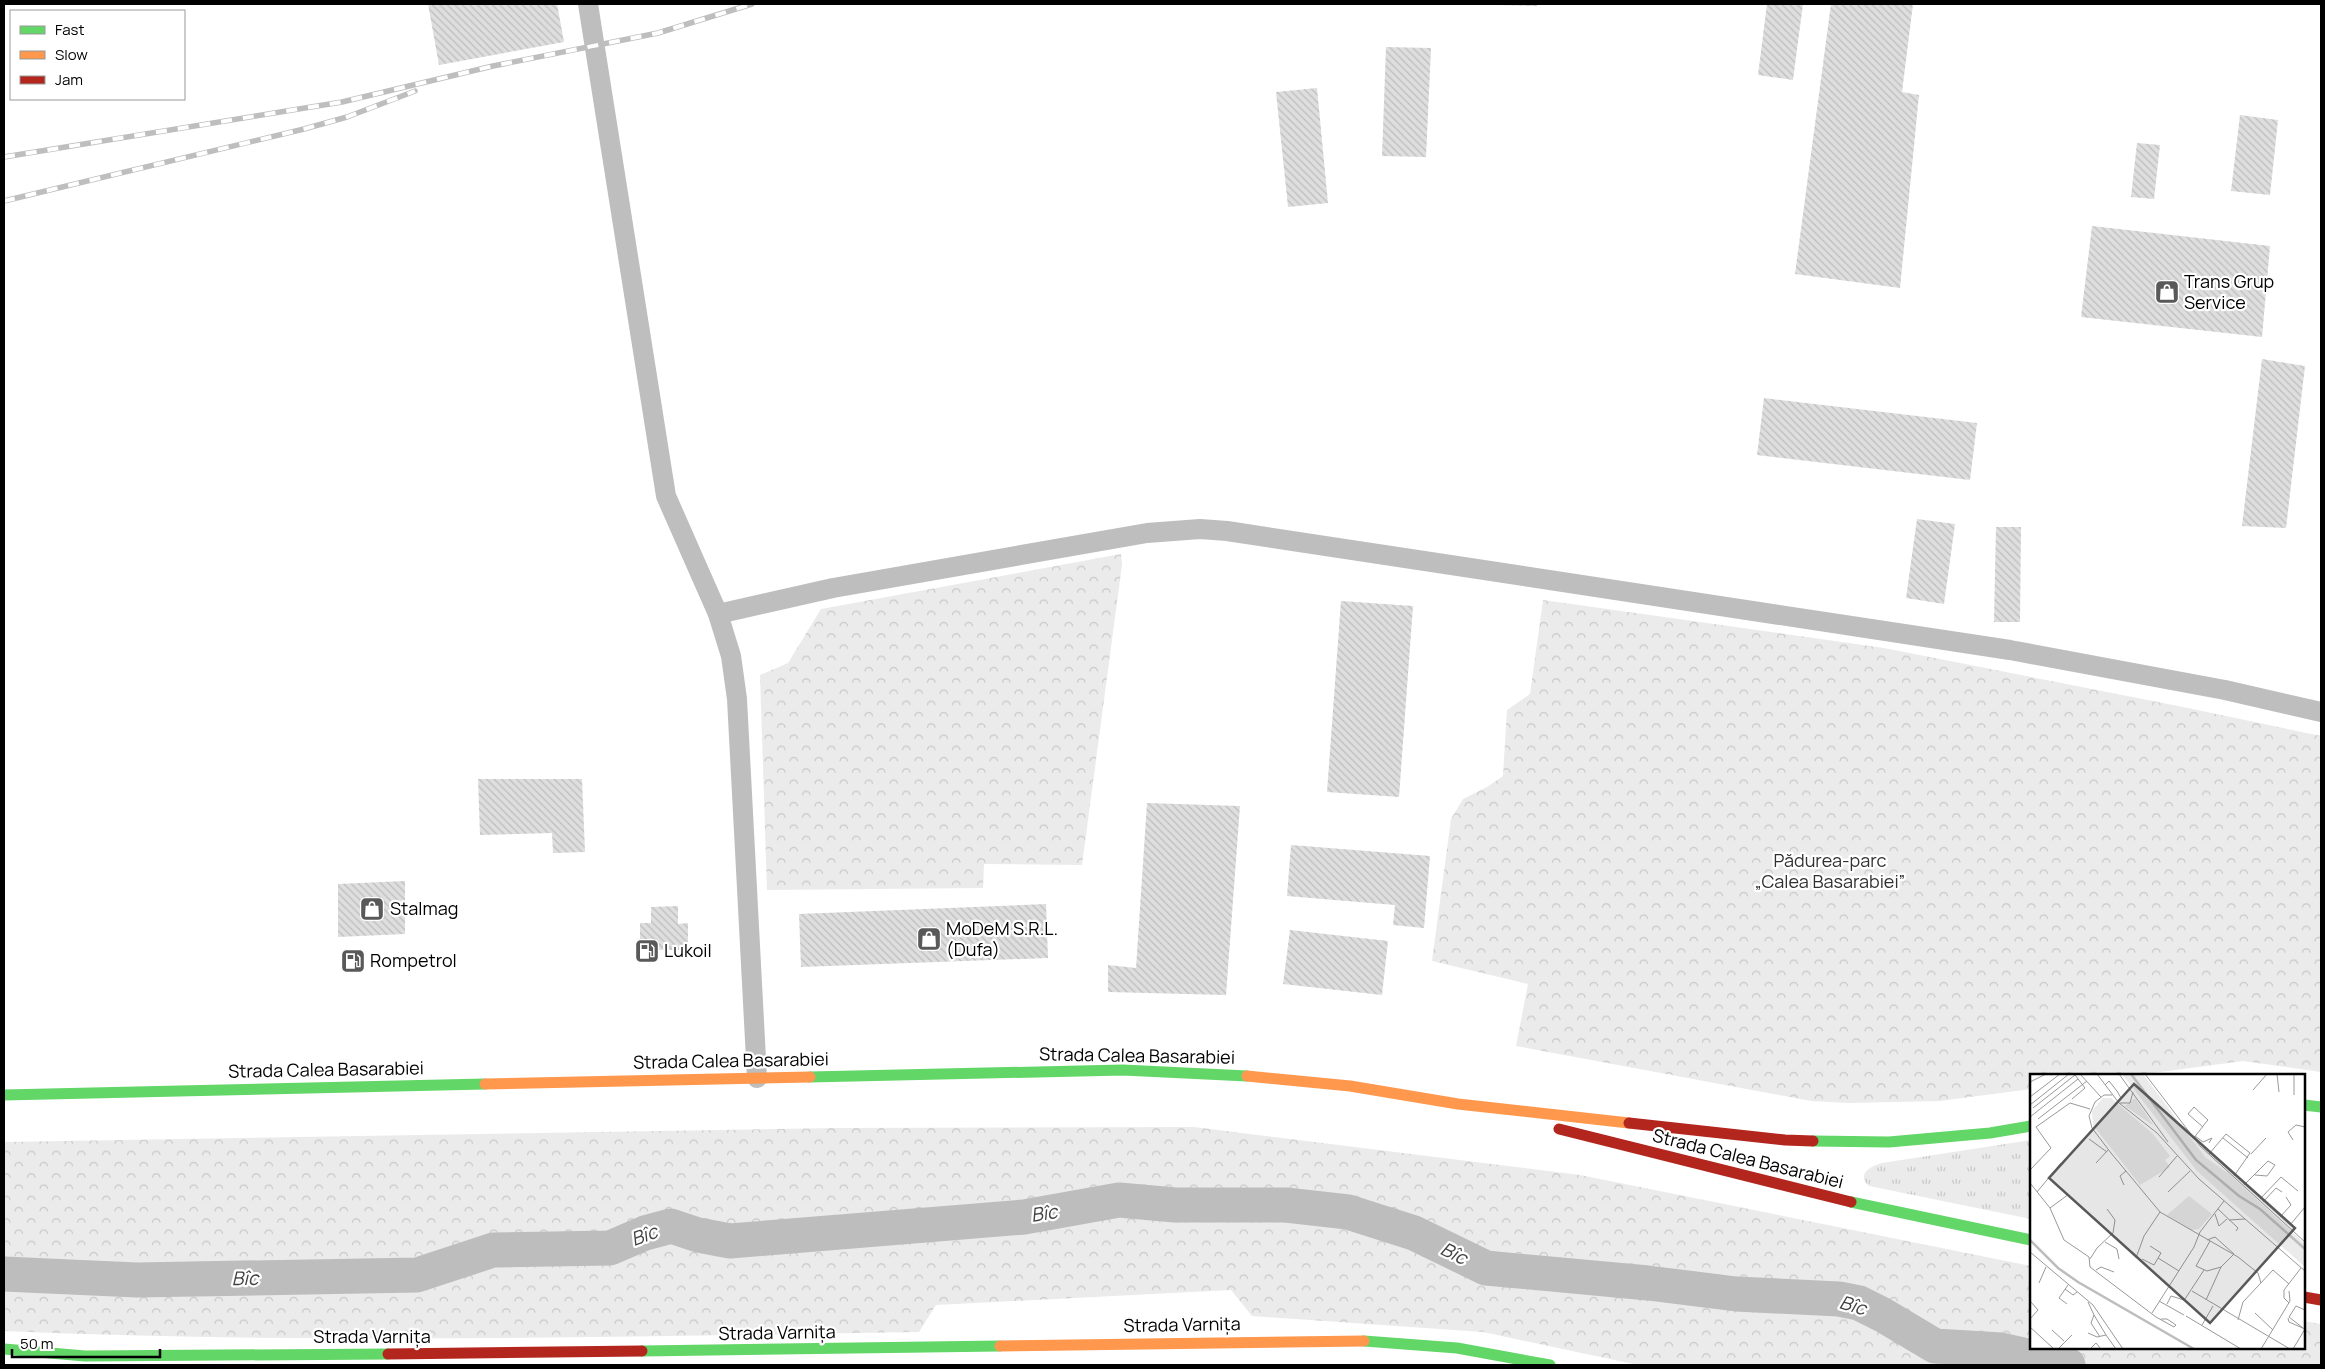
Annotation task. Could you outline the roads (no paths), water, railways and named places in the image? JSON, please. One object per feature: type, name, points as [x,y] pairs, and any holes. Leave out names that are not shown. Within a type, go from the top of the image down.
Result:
[{"type":"main road","name":"Strada Calea Basarabiei","points":[[4,1095],[1122,1070],[1249,1076],[1350,1086],[1458,1104],[1785,1140],[1889,1142],[1990,1133],[2030,1126]]},
{"type":"main road","name":"Strada Calea Basarabiei","points":[[1458,1104],[1858,1204],[2030,1240]]},
{"type":"main road","points":[[2305,1297],[2321,1300]]},
{"type":"main road","name":"Strada Varnița","points":[[4,1349],[85,1356],[460,1354],[1352,1340],[1457,1348],[1550,1365]]},
{"type":"street","points":[[588,4],[666,496],[718,614],[731,656],[737,699],[757,1078]]},
{"type":"street","points":[[718,614],[833,588],[1147,533],[1209,530],[2010,650],[2225,690],[2321,712]]},
{"type":"waterway","name":"Bîc","points":[[4,1274],[137,1280],[417,1275],[493,1250],[610,1248],[645,1233],[671,1226],[698,1235],[730,1241],[1024,1217],[1119,1200],[1175,1205],[1286,1205],[1348,1212],[1414,1233],[1486,1268],[1648,1283],[1736,1294],[1839,1299],[1859,1303],[1935,1346],[2001,1350],[2068,1365]]},
{"type":"railway","points":[[4,157],[342,102],[493,66],[658,33],[752,4]]},
{"type":"railway","points":[[4,201],[304,129],[347,117],[415,91]]},
{"type":"place","name":"Trans Grup Service","points":[[2167,292]]},
{"type":"place","name":"Stalmag","points":[[372,909]]},
{"type":"place","name":"MoDeM S.R.L. (Dufa)","points":[[929,939]]},
{"type":"place","name":"Lukoil","points":[[647,951]]},
{"type":"place","name":"Rompetrol","points":[[353,961]]},
{"type":"park label","name":"Pădurea-parc „Calea Basarabiei”","points":[[1830,871]]}]
